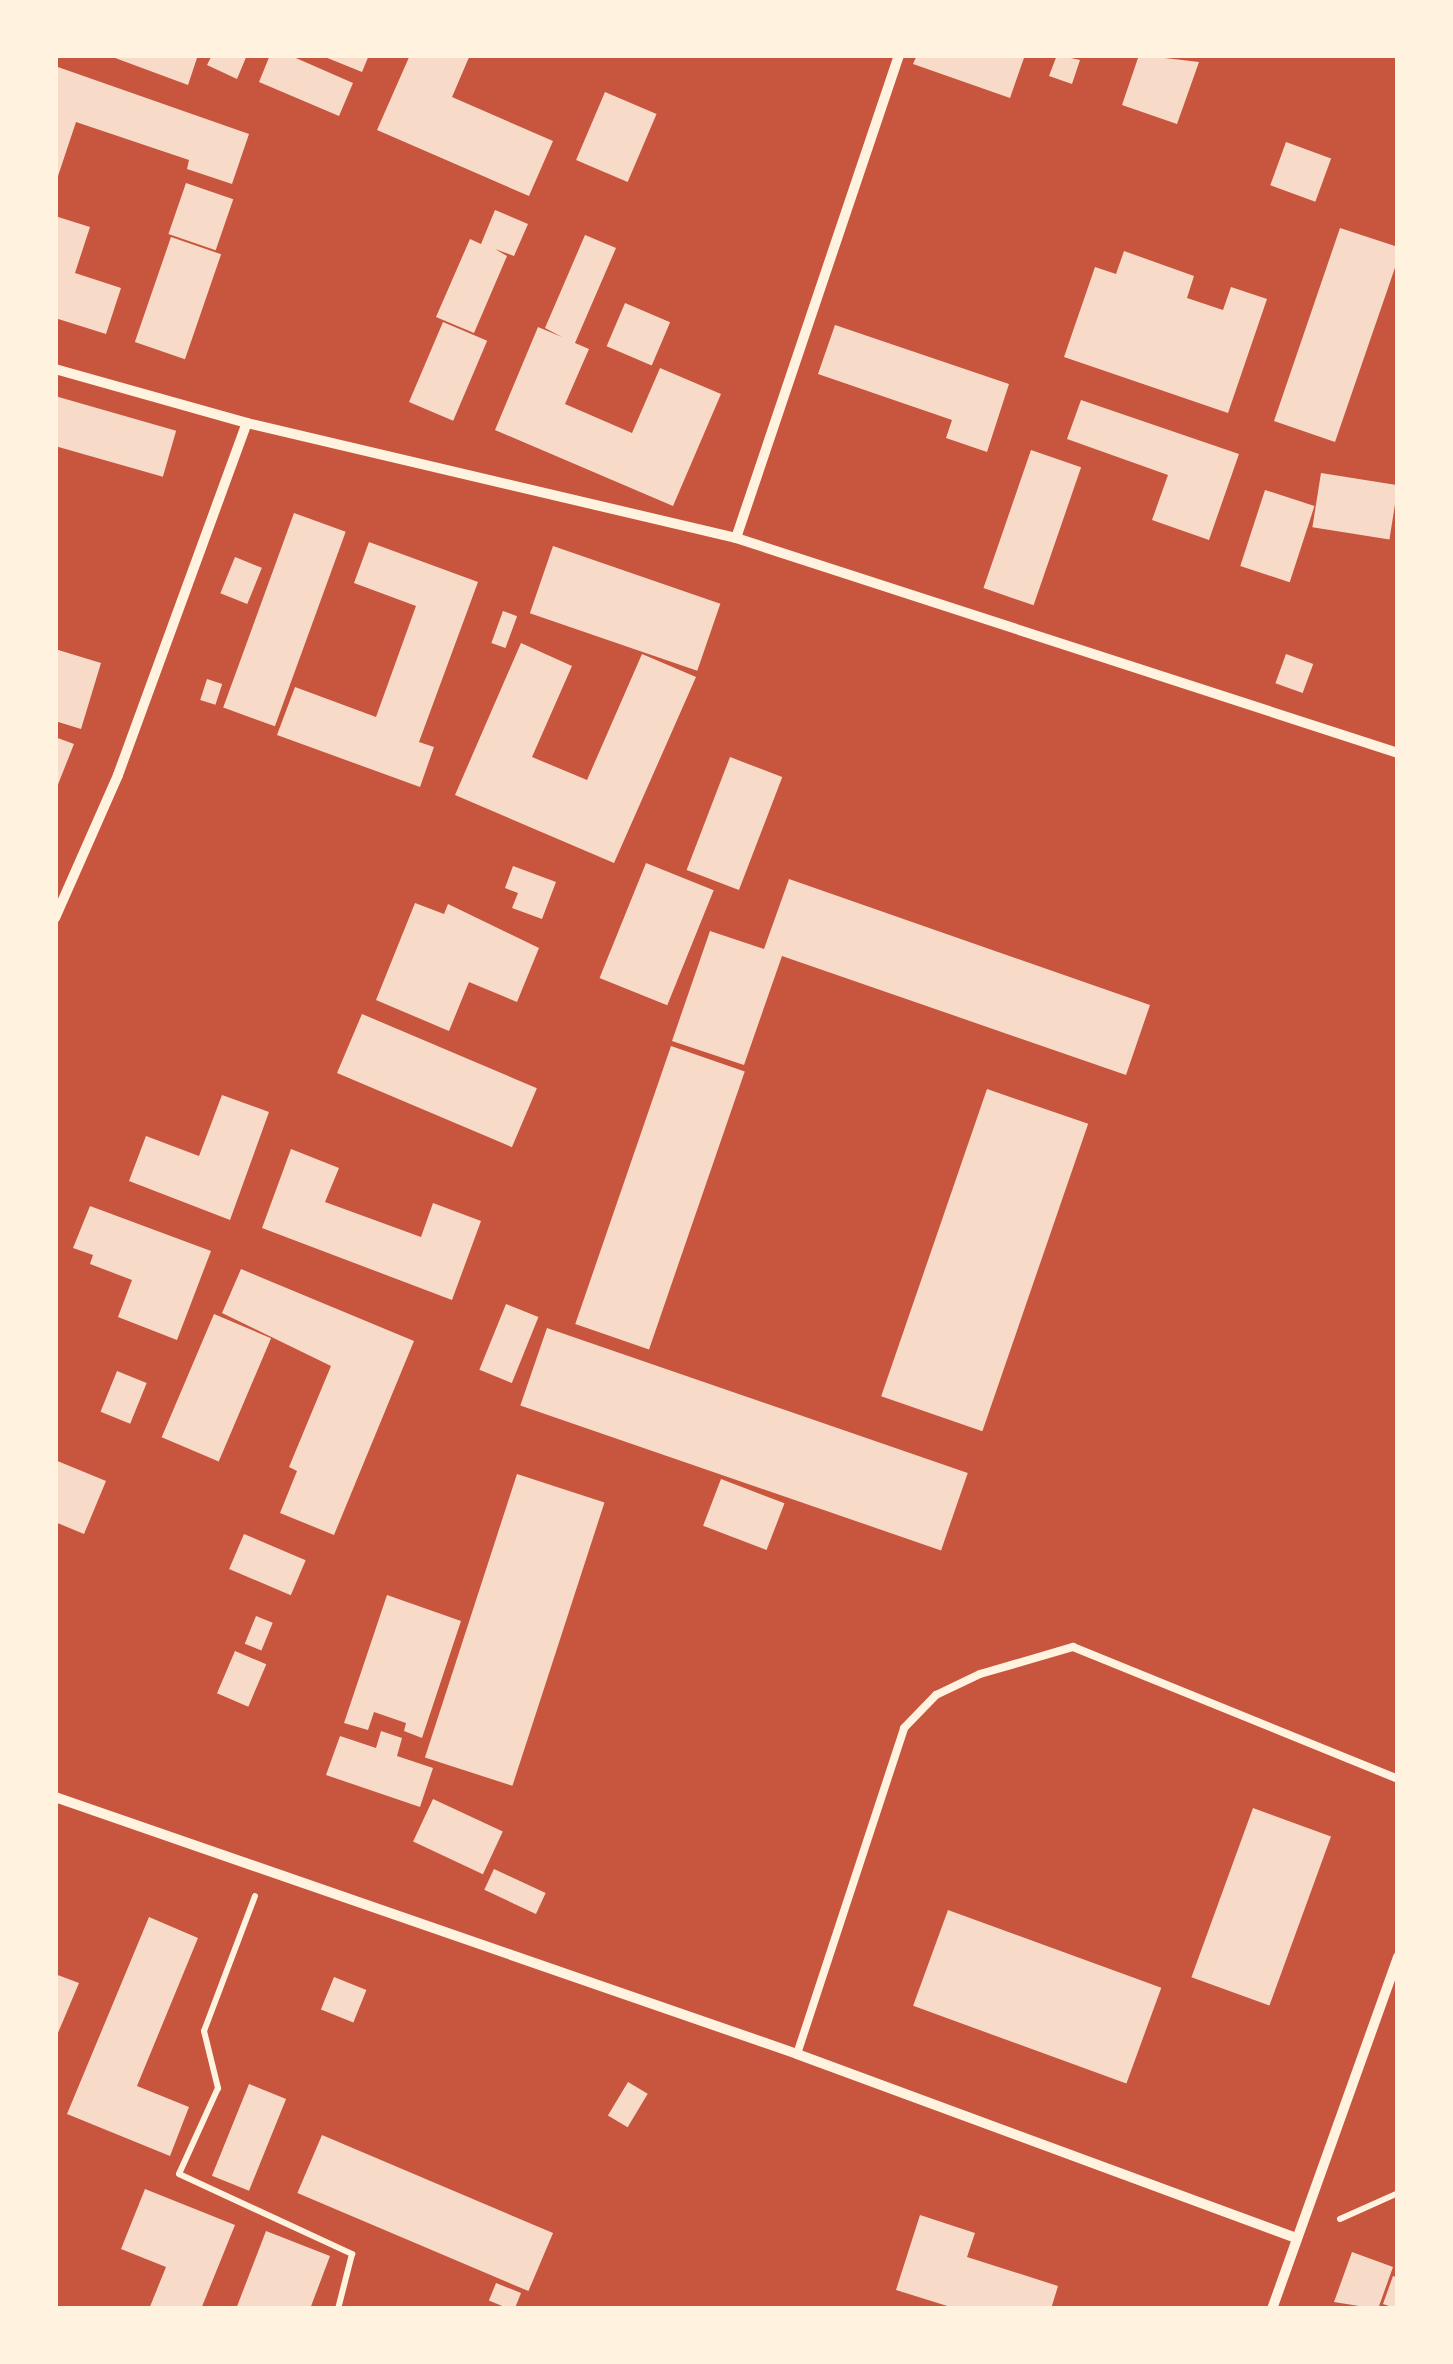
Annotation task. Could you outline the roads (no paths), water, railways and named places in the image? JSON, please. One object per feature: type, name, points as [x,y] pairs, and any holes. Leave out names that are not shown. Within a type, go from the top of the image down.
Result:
[{"type":"street","points":[[736,538],[899,55]]},
{"type":"street","points":[[55,369],[247,423],[736,538],[1398,754]]},
{"type":"street","points":[[55,918],[118,775],[247,423]]},
{"type":"street","points":[[55,1797],[798,2054],[1296,2238]]},
{"type":"street","points":[[1272,2309],[1398,1957]]},
{"type":"lane","points":[[798,2054],[904,1728],[936,1695],[980,1674],[1073,1647],[1398,1779]]}]
